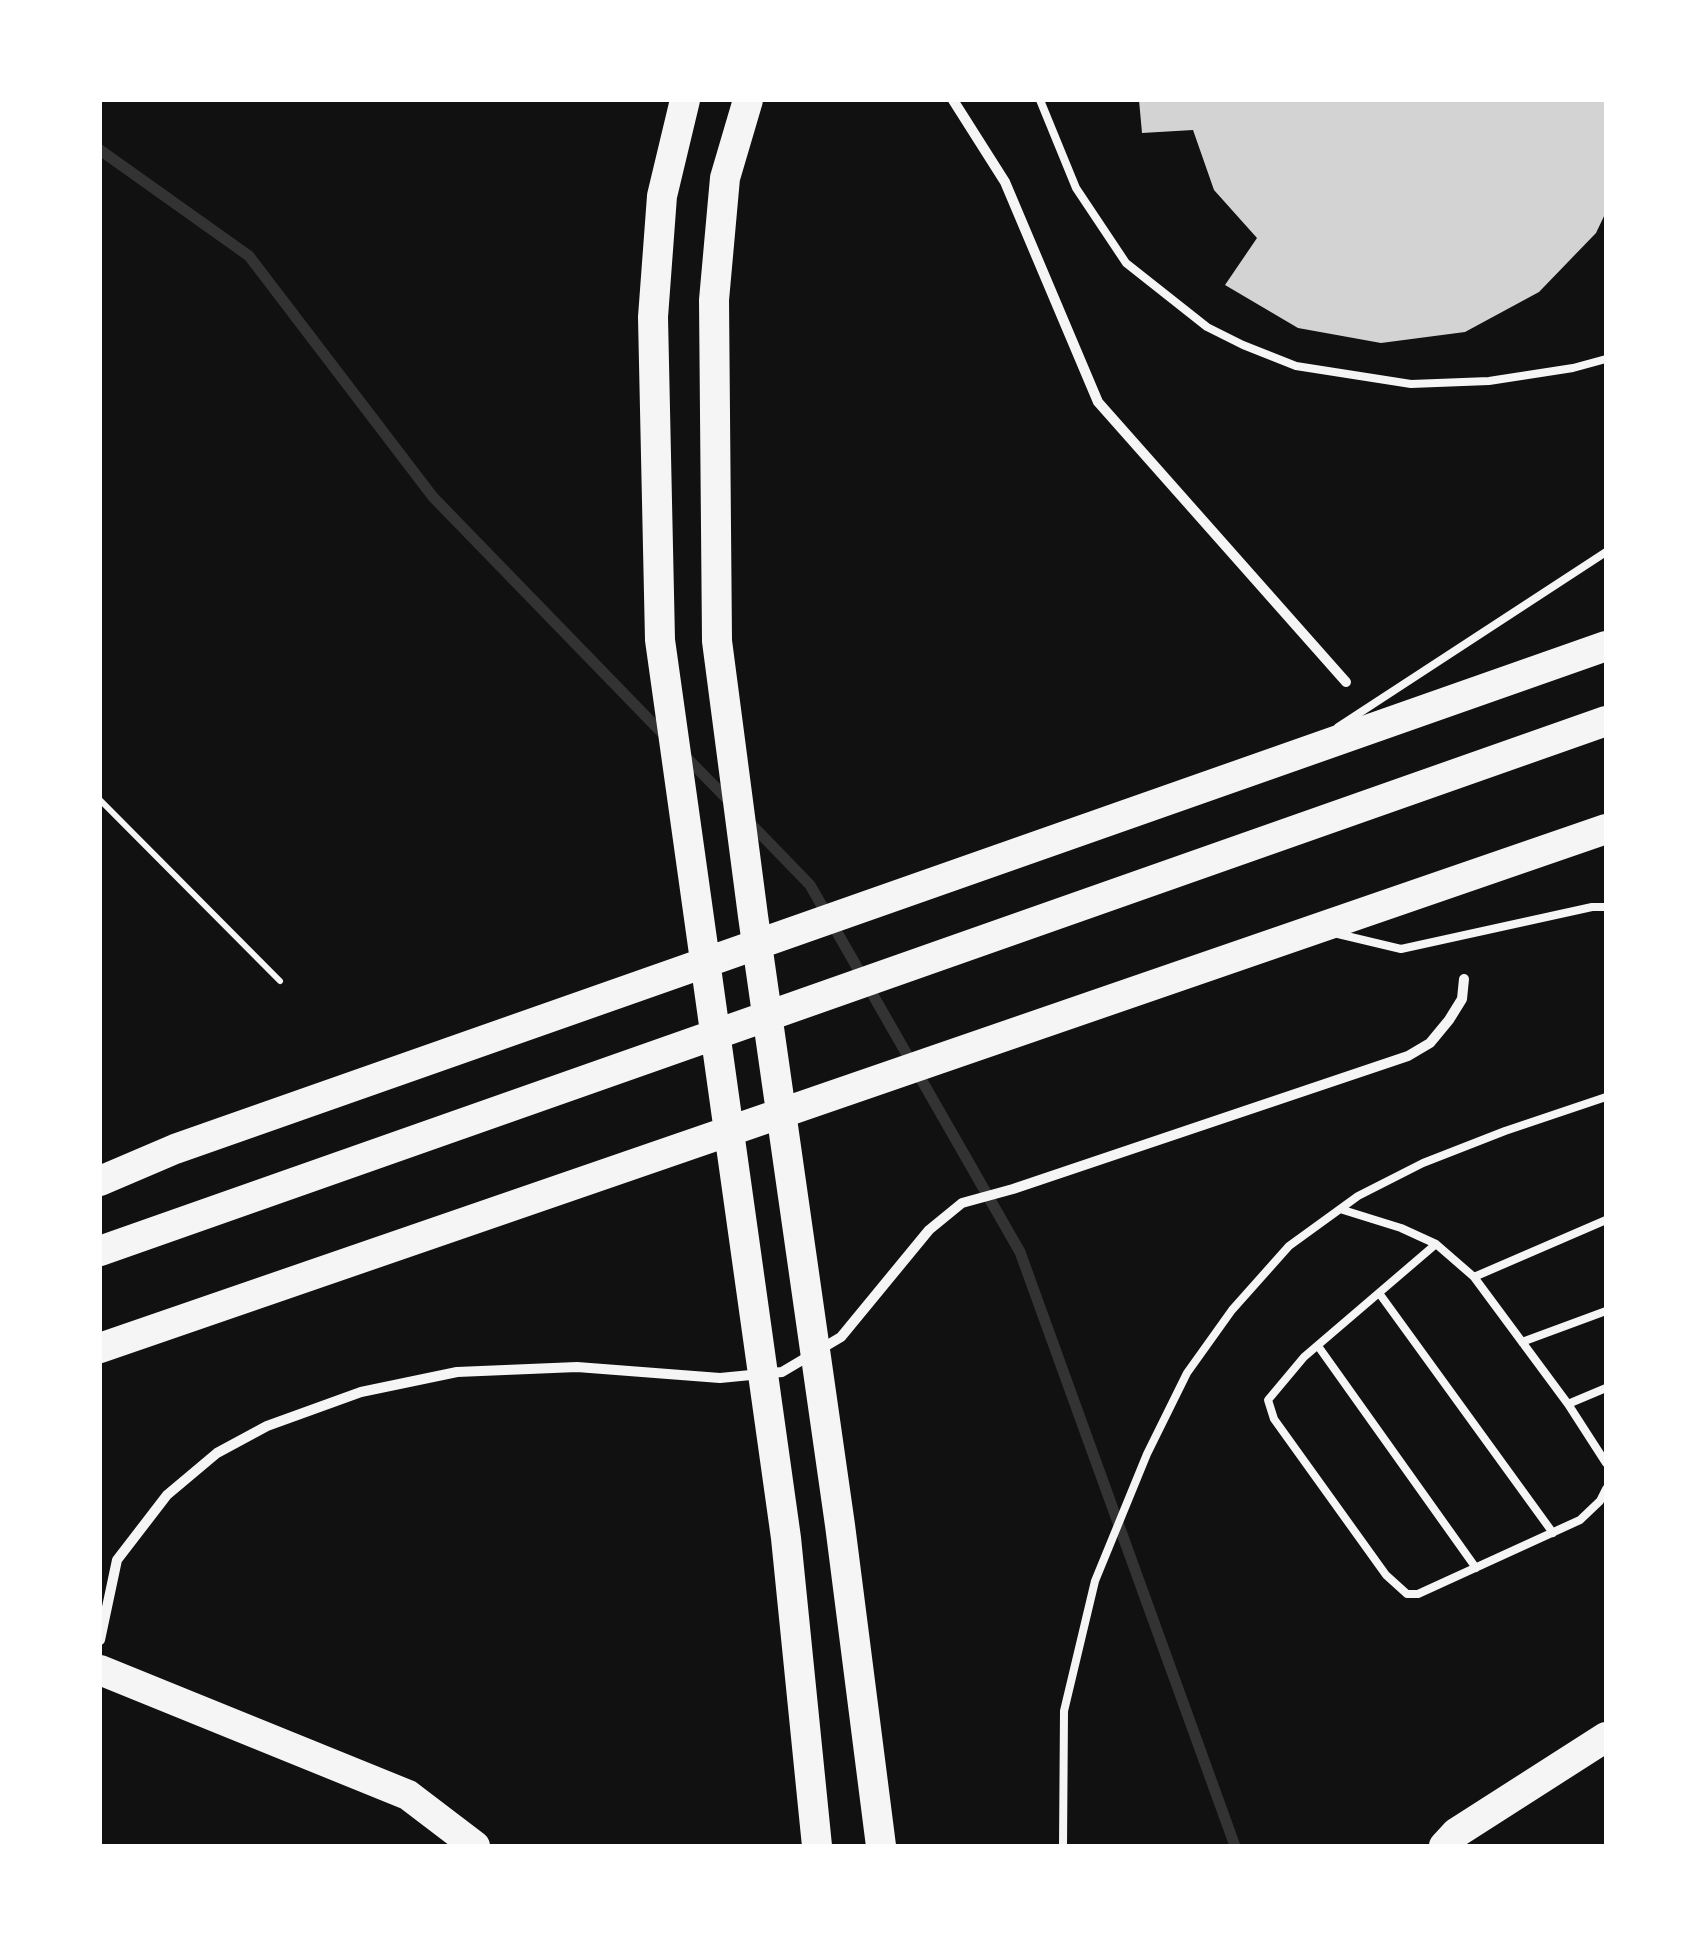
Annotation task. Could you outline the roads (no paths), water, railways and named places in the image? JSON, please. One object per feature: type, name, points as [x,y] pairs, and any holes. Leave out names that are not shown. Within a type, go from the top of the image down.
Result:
[{"type":"highway","points":[[685,100],[662,196],[653,317],[660,640],[786,1538],[817,1846]]},
{"type":"highway","points":[[748,100],[725,178],[714,300],[717,641],[881,1846]]},
{"type":"highway","points":[[100,1181],[175,1149],[1606,646]]},
{"type":"highway","points":[[100,1251],[1606,722]]},
{"type":"highway","points":[[100,1348],[1606,829]]},
{"type":"highway","points":[[100,1670],[408,1795],[475,1846]]},
{"type":"highway","points":[[1444,1846],[1456,1834],[1606,1736]]},
{"type":"street","points":[[953,100],[1004,182],[1098,402],[1346,682]]},
{"type":"street","points":[[100,1640],[117,1560],[167,1495],[217,1452],[267,1426],[361,1392],[458,1372],[576,1367],[720,1378],[782,1372],[841,1337],[929,1230],[962,1202],[1013,1189],[1408,1056],[1430,1043],[1450,1020],[1462,999],[1464,979]]},
{"type":"lane","points":[[1040,100],[1076,188],[1126,263],[1207,327],[1243,345],[1296,366],[1411,384],[1489,381],[1606,359]]},
{"type":"lane","points":[[1288,759],[1606,552]]},
{"type":"lane","points":[[1320,929],[1400,949],[1606,907]]},
{"type":"lane","points":[[1064,1846],[1064,1711],[1095,1581],[1187,1372],[1232,1310],[1289,1246],[1358,1196],[1505,1131],[1606,1097]]},
{"type":"lane","points":[[1340,1209],[1377,1218],[1436,1244],[1474,1276],[1606,1463]]},
{"type":"lane","points":[[1474,1276],[1606,1220]]},
{"type":"lane","points":[[1436,1244],[1318,1346],[1268,1400],[1274,1419],[1386,1575],[1407,1594],[1418,1594],[1580,1520],[1600,1502],[1606,1489]]},
{"type":"lane","points":[[1380,1292],[1553,1533]]},
{"type":"lane","points":[[1522,1342],[1606,1311]]},
{"type":"lane","points":[[1318,1346],[1476,1568]]},
{"type":"lane","points":[[1568,1404],[1606,1388]]},
{"type":"waterway","points":[[100,150],[249,256],[433,497],[666,737]]},
{"type":"waterway","points":[[683,754],[733,805]]},
{"type":"waterway","points":[[749,822],[810,885],[1020,1252],[1235,1846]]}]
